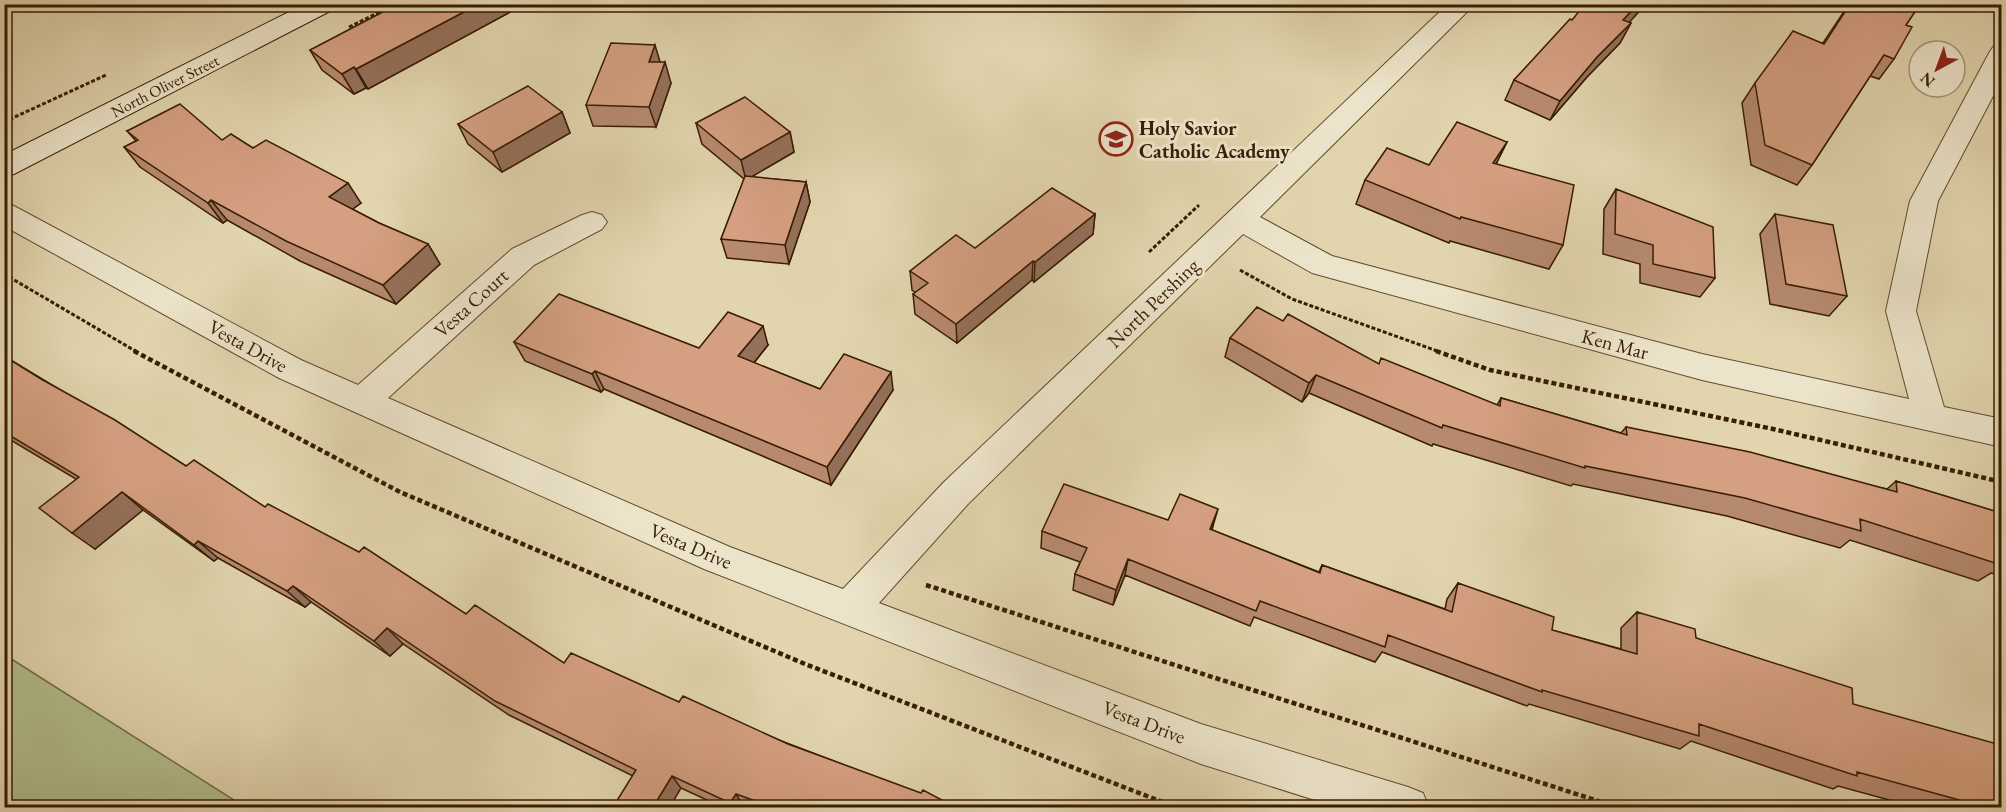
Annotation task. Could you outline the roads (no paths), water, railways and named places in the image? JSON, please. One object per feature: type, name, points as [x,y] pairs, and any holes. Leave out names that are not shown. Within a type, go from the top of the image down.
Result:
[{"type":"street","name":"North Oliver Street","points":[[4,167],[325,4]]},
{"type":"street","name":"North Pershing","points":[[849,609],[956,493],[1463,4]]},
{"type":"street","points":[[1930,416],[1902,310],[1924,201],[2001,53]]},
{"type":"street","name":"Vesta Drive","points":[[4,213],[290,369],[717,558],[1202,744],[1408,807]]},
{"type":"street","name":"Ken Mar","points":[[1240,219],[1323,265],[1702,368],[2001,433]]},
{"type":"street","name":"Vesta Court","points":[[362,400],[523,257],[592,222]]},
{"type":"place","name":"Holy Savior Catholic Academy","points":[[1116,139]]}]
